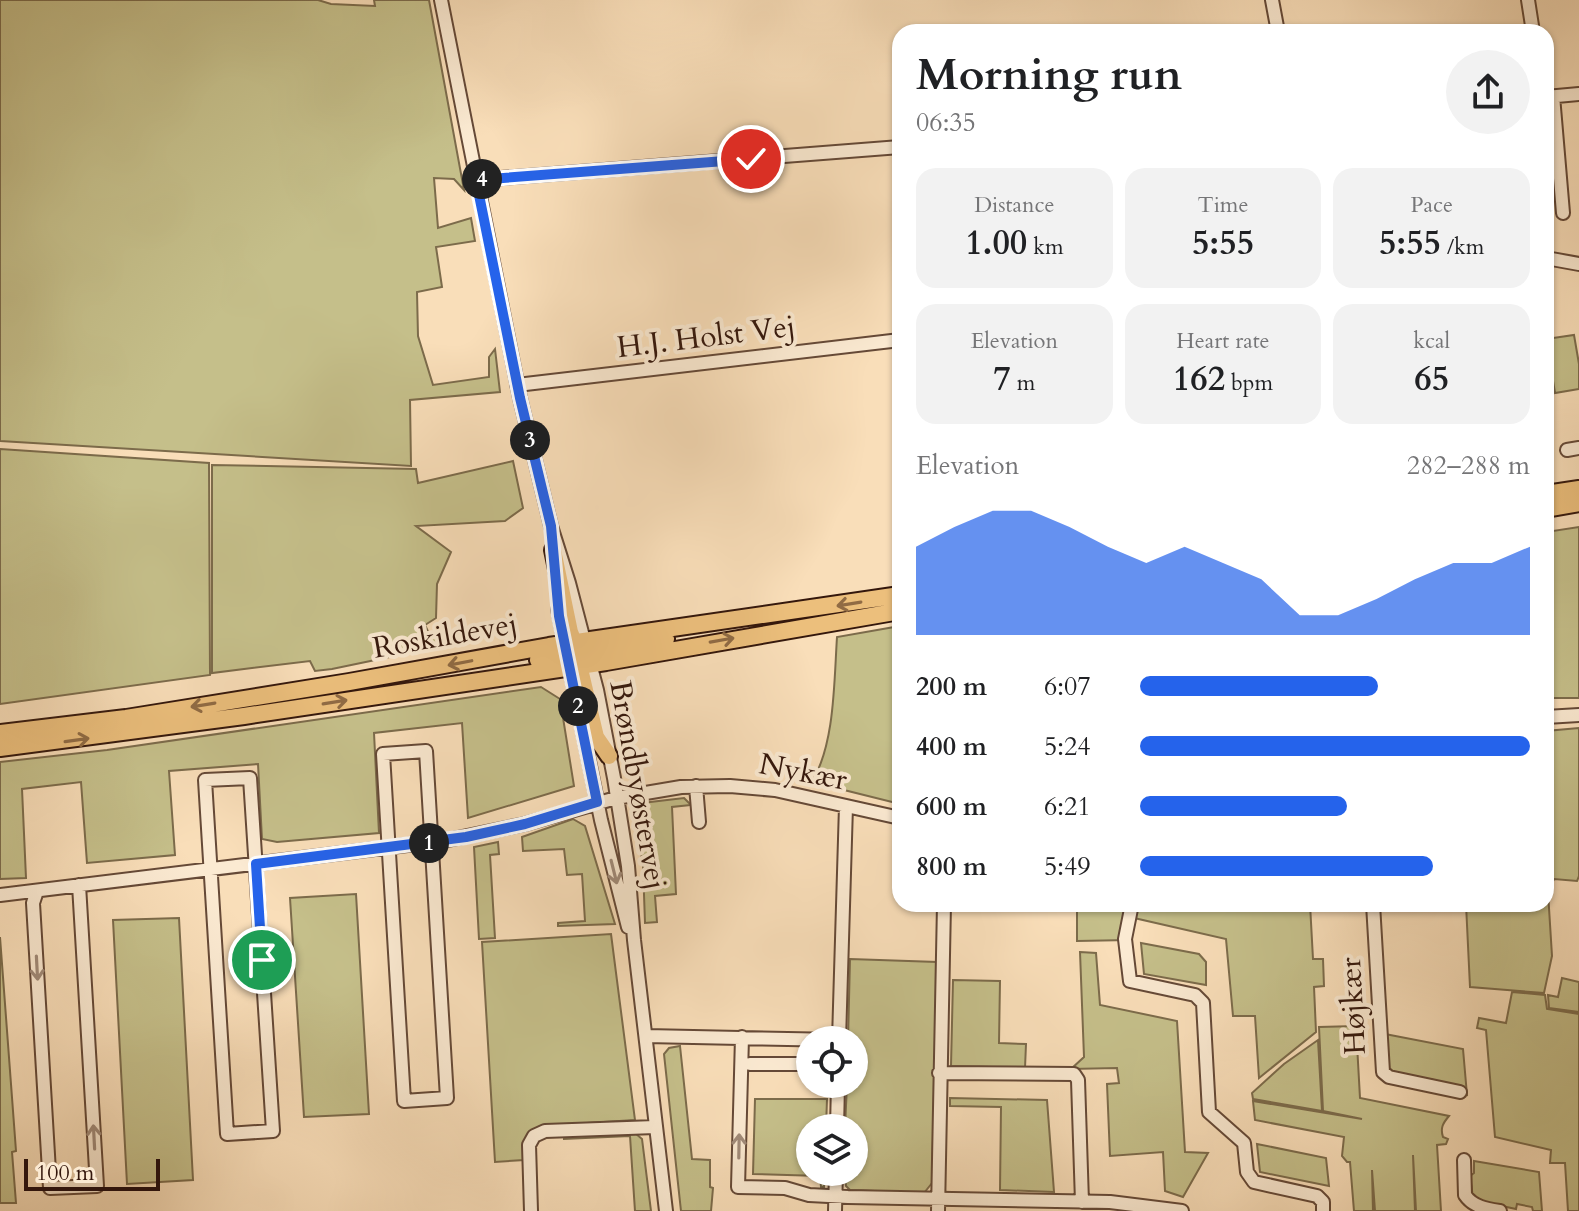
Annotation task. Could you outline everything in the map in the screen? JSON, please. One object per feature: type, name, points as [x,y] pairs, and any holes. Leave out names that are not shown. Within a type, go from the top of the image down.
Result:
[{"type":"main road","points":[[1554,493],[1579,489]]},
{"type":"main road","points":[[1554,508],[1579,503]]},
{"type":"main road","points":[[553,550],[596,737],[609,756]]},
{"type":"main road","points":[[577,654],[663,640],[713,623],[892,596]]},
{"type":"main road","name":"Roskildevej","points":[[0,733],[140,716],[349,682],[892,612]]},
{"type":"main road","name":"Roskildevej","points":[[0,748],[229,718],[467,681],[512,664],[577,654]]},
{"type":"street","points":[[441,0],[517,385],[551,526],[553,550]]},
{"type":"street","points":[[1272,0],[1276,24]]},
{"type":"street","points":[[1528,0],[1532,24]]},
{"type":"street","points":[[1554,96],[1579,94]]},
{"type":"street","points":[[1554,132],[1563,213]]},
{"type":"street","points":[[476,180],[892,148]]},
{"type":"street","points":[[1554,259],[1579,264]]},
{"type":"street","name":"H.J. Holst Vej","points":[[517,385],[892,341]]},
{"type":"street","name":"Brøndbyøstervej","points":[[551,526],[577,654],[597,802],[627,926],[634,940]]},
{"type":"street","points":[[1554,717],[1579,715]]},
{"type":"street","points":[[426,751],[432,842],[447,1098],[404,1101],[383,754],[426,751]]},
{"type":"street","name":"Brøndbyøstervej","points":[[609,756],[628,866],[666,1211]]},
{"type":"street","points":[[250,778],[256,864],[273,1131],[227,1134],[205,780],[250,778]]},
{"type":"street","points":[[696,786],[699,822]]},
{"type":"street","name":"Nykær","points":[[0,895],[432,842],[525,824],[597,802],[696,786],[764,788],[892,816]]},
{"type":"street","points":[[839,1026],[846,806]]},
{"type":"street","points":[[37,891],[33,908],[50,1188],[97,1186],[79,885]]},
{"type":"street","points":[[938,1205],[944,912]]},
{"type":"street","points":[[1130,912],[1125,939],[1130,981],[1195,995],[1203,1003],[1209,1112],[1244,1143],[1249,1177],[1254,1182],[1317,1196],[1323,1202],[1323,1211]]},
{"type":"street","name":"Højkær","points":[[1373,912],[1383,1072],[1389,1077],[1460,1092]]},
{"type":"street","points":[[646,1036],[796,1039]]},
{"type":"street","points":[[742,1037],[738,1187],[785,1188],[809,1195],[938,1205],[1110,1202],[1182,1211]]},
{"type":"street","points":[[750,1064],[796,1064]]},
{"type":"street","points":[[939,1073],[1074,1074],[1078,1080],[1082,1202]]},
{"type":"street","points":[[531,1211],[529,1150],[530,1141],[537,1134],[545,1131],[655,1127]]},
{"type":"street","points":[[1464,1160],[1467,1199],[1482,1208],[1500,1211]]},
{"type":"street","points":[[835,1186],[835,1211]]},
{"type":"shaded area","points":[[0,0],[318,0],[331,4],[375,6],[374,0],[429,0],[464,190],[454,179],[434,178],[438,228],[471,218],[475,241],[436,247],[442,287],[417,292],[418,336],[433,385],[489,377],[489,357],[495,349],[500,392],[410,400],[411,466],[0,441]]},
{"type":"shaded area","points":[[1574,335],[1579,389],[1555,393],[1554,338]]},
{"type":"shaded area","points":[[0,449],[209,463],[210,675],[0,704]]},
{"type":"shaded area","points":[[513,461],[523,508],[505,521],[416,526],[451,552],[437,584],[436,618],[425,625],[431,638],[490,633],[481,638],[332,669],[315,671],[310,661],[212,673],[212,465],[416,469],[418,483]]},
{"type":"shaded area","points":[[1579,527],[1579,698],[1554,698],[1554,531]]},
{"type":"shaded area","points":[[892,627],[892,802],[812,782],[820,766],[829,731],[837,637]]},
{"type":"shaded area","points":[[541,687],[560,699],[574,786],[468,818],[462,723],[374,733],[379,833],[277,842],[262,839],[258,764],[169,771],[175,855],[87,863],[81,782],[22,789],[26,878],[0,879],[0,762],[107,750]]},
{"type":"shaded area","points":[[1579,728],[1577,881],[1554,879],[1554,730]]},
{"type":"shaded area","points":[[684,798],[691,805],[672,807],[676,894],[655,896],[657,922],[645,923],[643,866],[635,819],[642,803]]},
{"type":"shaded area","points":[[573,819],[585,826],[615,924],[558,926],[558,923],[585,921],[582,874],[567,875],[564,849],[523,851],[522,837]]},
{"type":"shaded area","points":[[498,842],[499,854],[490,855],[495,938],[479,939],[474,847]]},
{"type":"shaded area","points":[[356,894],[369,1114],[304,1117],[290,898]]},
{"type":"shaded area","points":[[1077,912],[1310,912],[1313,959],[1323,959],[1324,986],[1314,987],[1316,1032],[1259,1078],[1255,1016],[1233,1016],[1226,939],[1134,918],[1129,940],[1077,941]]},
{"type":"shaded area","points":[[1466,912],[1549,912],[1552,956],[1544,993],[1470,987]]},
{"type":"shaded area","points":[[179,918],[193,1180],[127,1184],[113,920]]},
{"type":"shaded area","points":[[611,934],[635,1120],[540,1126],[526,1140],[524,1160],[495,1162],[482,942]]},
{"type":"shaded area","points":[[0,937],[16,1151],[12,1152],[16,1203],[0,1203]]},
{"type":"shaded area","points":[[1141,943],[1199,954],[1206,962],[1206,985],[1144,974]]},
{"type":"shaded area","points":[[1080,952],[1096,953],[1100,1005],[1177,1021],[1185,1152],[1208,1153],[1183,1197],[1165,1191],[1163,1152],[1110,1156],[1107,1084],[1119,1083],[1117,1068],[1071,1069],[1084,1057]]},
{"type":"shaded area","points":[[850,959],[937,962],[932,1183],[924,1193],[850,1190],[846,1186],[868,1186],[868,1114],[846,1114],[846,1098],[868,1098],[868,1026],[848,1026]]},
{"type":"shaded area","points":[[1562,978],[1579,982],[1579,1012],[1549,1008],[1548,995],[1558,997]]},
{"type":"shaded area","points":[[953,980],[1000,981],[999,1043],[1026,1044],[1025,1068],[951,1066]]},
{"type":"shaded area","points":[[1512,992],[1545,995],[1547,1009],[1579,1014],[1579,1211],[1568,1211],[1565,1163],[1550,1163],[1551,1150],[1495,1137],[1486,1030],[1477,1028],[1479,1018],[1506,1023]]},
{"type":"shaded area","points":[[1356,1026],[1360,1098],[1449,1116],[1442,1128],[1443,1137],[1448,1139],[1446,1144],[1437,1145],[1441,1211],[1416,1211],[1413,1155],[1415,1211],[1375,1211],[1372,1170],[1373,1211],[1354,1211],[1350,1162],[1342,1156],[1344,1137],[1255,1120],[1253,1101],[1362,1119],[1323,1111],[1319,1027]]},
{"type":"shaded area","points":[[1385,1034],[1463,1049],[1467,1095],[1387,1078]]},
{"type":"shaded area","points":[[1318,1040],[1322,1111],[1253,1099],[1252,1093],[1284,1064]]},
{"type":"shaded area","points":[[680,1046],[692,1159],[710,1160],[710,1187],[713,1188],[711,1211],[681,1211],[664,1054],[669,1048]]},
{"type":"shaded area","points":[[950,1098],[1047,1100],[1054,1192],[1000,1190],[1001,1107],[950,1106]]},
{"type":"shaded area","points":[[755,1099],[827,1099],[826,1114],[796,1114],[796,1175],[753,1174]]},
{"type":"shaded area","points":[[635,1133],[642,1139],[651,1211],[635,1211],[630,1136],[564,1139],[564,1136]]},
{"type":"shaded area","points":[[1257,1144],[1326,1158],[1329,1186],[1260,1172]]},
{"type":"shaded area","points":[[1474,1161],[1539,1172],[1542,1211],[1533,1211],[1532,1207],[1517,1204],[1516,1209],[1473,1198],[1470,1176],[1474,1173]]},
{"type":"route","points":[[262,960],[256,864],[466,837],[525,824],[597,802],[554,587],[551,526],[520,398],[476,180],[751,159]]}]
